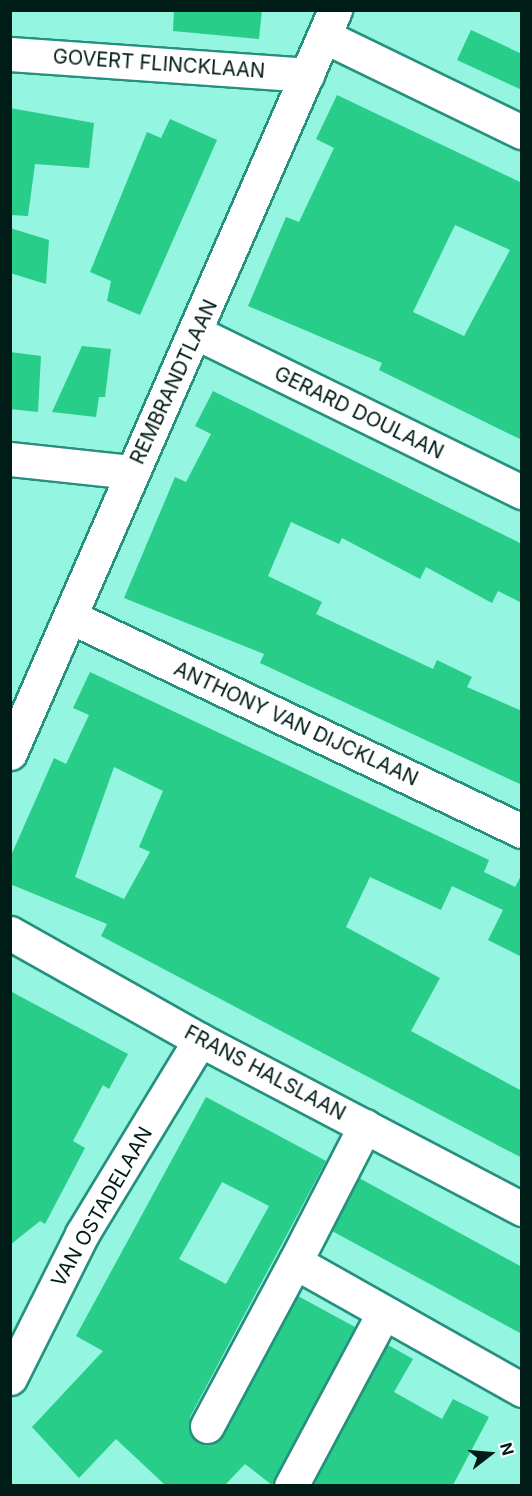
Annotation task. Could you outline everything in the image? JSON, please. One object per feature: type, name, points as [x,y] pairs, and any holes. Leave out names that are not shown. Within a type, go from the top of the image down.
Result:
[{"type":"street","name":"REMBRANDTLAAN","points":[[10,753],[132,472],[197,333],[329,23]]},
{"type":"street","points":[[329,23],[522,132]]},
{"type":"street","name":"GOVERT FLINCKLAAN","points":[[10,54],[307,75]]},
{"type":"street","name":"GERARD DOULAAN","points":[[197,333],[522,492]]},
{"type":"street","points":[[10,459],[132,472]]},
{"type":"street","name":"ANTHONY VAN DIJCKLAAN","points":[[71,617],[522,831]]},
{"type":"street","name":"FRANS HALSLAAN","points":[[10,933],[200,1040],[522,1209]]},
{"type":"street","name":"VAN OSTADELAAN","points":[[10,1378],[82,1234],[200,1040]]},
{"type":"street","points":[[207,1426],[366,1126]]},
{"type":"street","points":[[294,1262],[522,1390]]},
{"type":"street","points":[[291,1485],[383,1314]]},
{"type":"building","points":[[174,10],[262,10],[259,39],[173,31]]},
{"type":"building","points":[[471,30],[522,54],[522,90],[457,60]]},
{"type":"building","points":[[337,95],[522,183],[522,440],[379,370],[382,363],[248,306],[286,217],[299,222],[334,148],[316,139]],"holes":[[[455,225],[510,250],[464,336],[413,312]]]},
{"type":"building","points":[[10,108],[94,123],[89,168],[35,164],[28,216],[10,215]]},
{"type":"building","points":[[170,119],[217,140],[140,315],[107,301],[111,281],[90,272],[147,132],[161,138]]},
{"type":"building","points":[[10,228],[49,240],[46,284],[10,273]]},
{"type":"building","points":[[82,346],[111,349],[105,397],[99,397],[96,417],[52,412]]},
{"type":"building","points":[[10,352],[41,356],[38,412],[10,409]]},
{"type":"building","points":[[213,391],[522,544],[522,603],[498,591],[492,603],[426,567],[420,579],[342,538],[339,544],[291,522],[268,576],[322,602],[316,614],[433,669],[437,660],[472,677],[467,687],[522,711],[522,785],[260,663],[264,654],[124,598],[175,477],[186,482],[211,434],[195,426]]},
{"type":"building","points":[[90,672],[489,860],[484,872],[515,887],[522,874],[522,957],[488,940],[503,910],[452,886],[441,910],[370,877],[346,927],[440,978],[411,1031],[522,1091],[522,1158],[101,936],[107,924],[10,884],[10,858],[54,758],[66,764],[89,715],[73,708]],"holes":[[[114,767],[163,791],[139,847],[150,852],[124,899],[75,877]]]},
{"type":"building","points":[[10,991],[128,1054],[109,1089],[103,1085],[73,1141],[85,1148],[45,1224],[40,1221],[10,1245]]},
{"type":"building","points":[[206,1097],[326,1161],[190,1417],[191,1436],[208,1445],[223,1435],[298,1296],[355,1327],[272,1485],[245,1464],[225,1485],[165,1485],[116,1439],[79,1478],[32,1427],[103,1351],[76,1336]],"holes":[[[222,1182],[269,1206],[226,1284],[179,1259]]]},
{"type":"building","points":[[359,1178],[522,1267],[522,1334],[332,1231]]},
{"type":"building","points":[[388,1345],[413,1359],[394,1392],[442,1419],[453,1399],[489,1417],[453,1485],[313,1485]]}]
